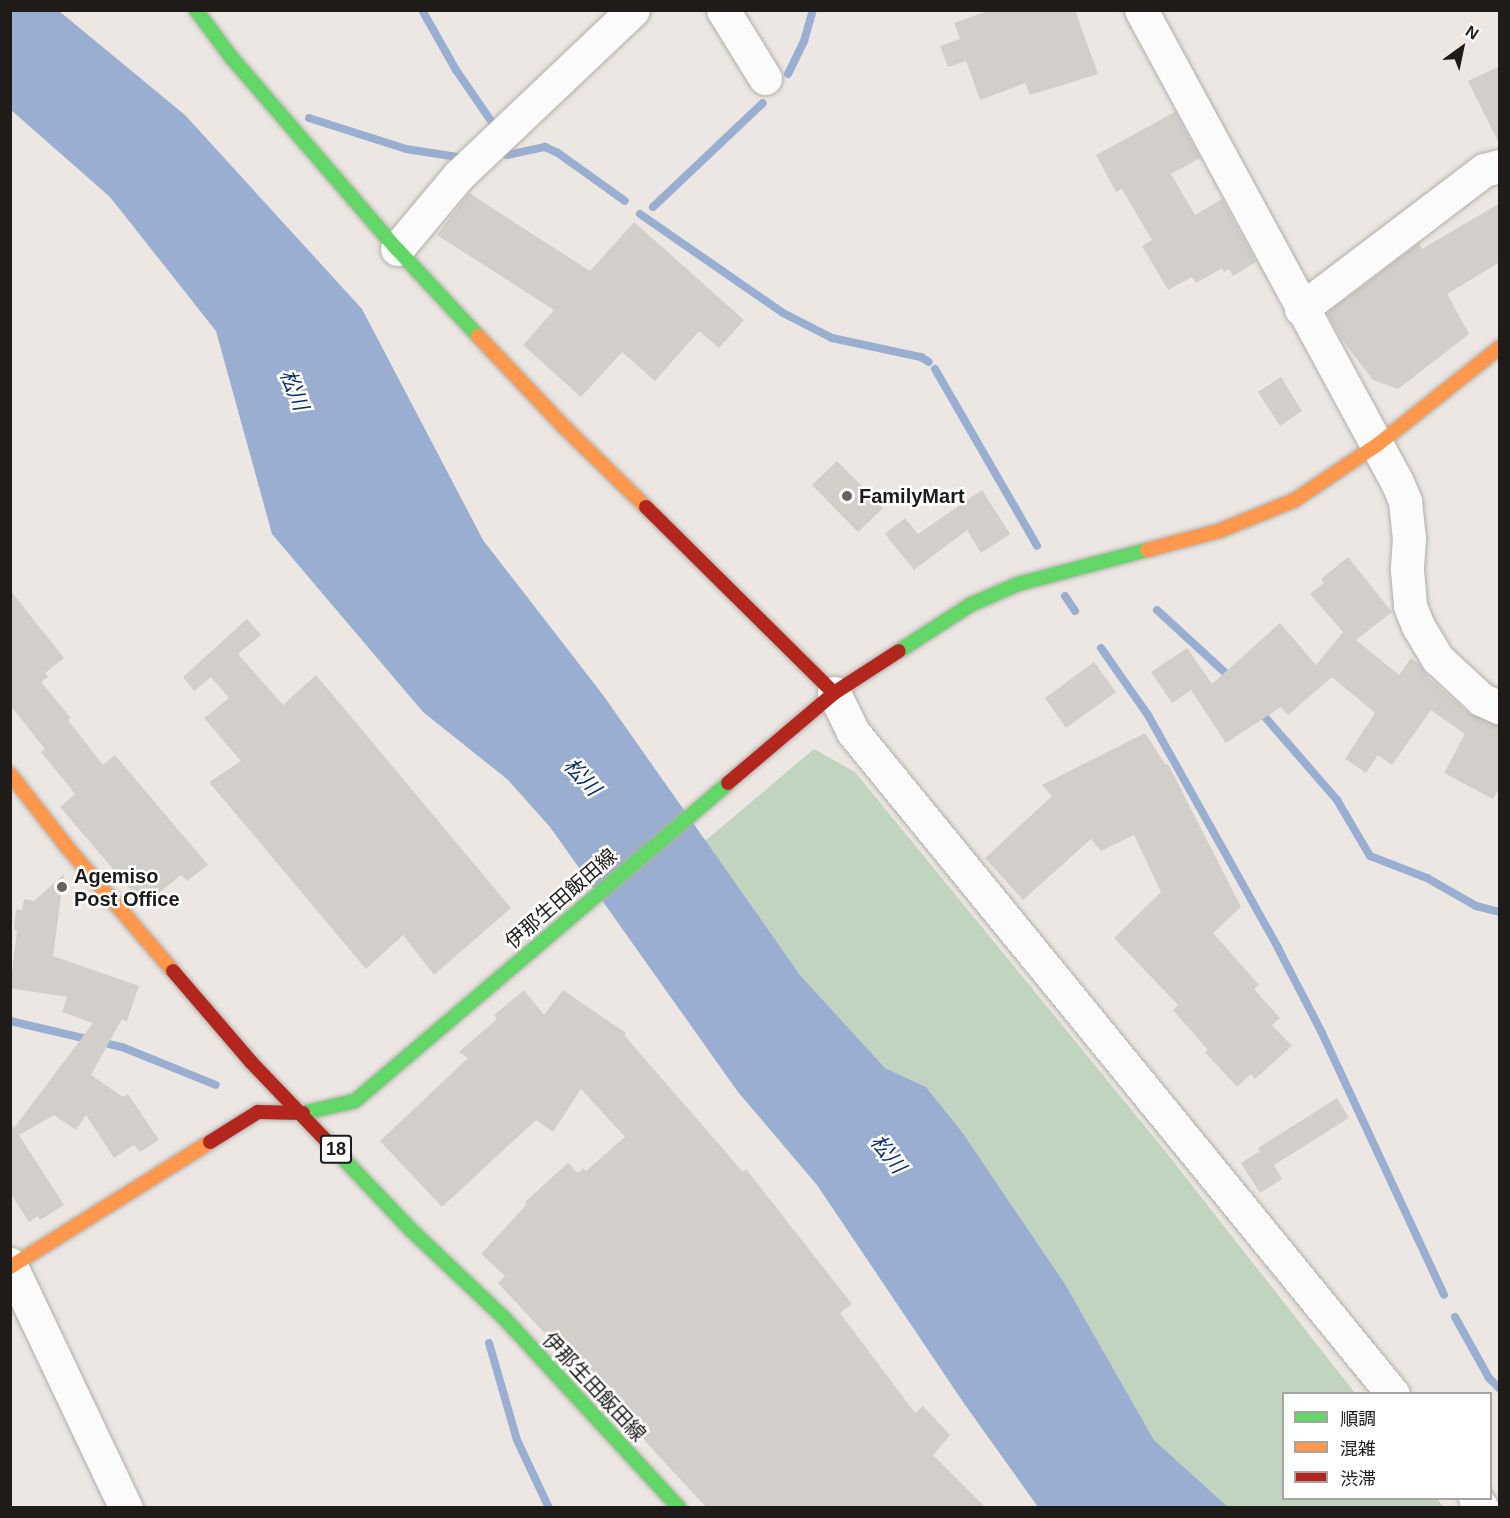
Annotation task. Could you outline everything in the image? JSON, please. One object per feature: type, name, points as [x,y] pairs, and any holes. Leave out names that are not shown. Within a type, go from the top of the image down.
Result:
[{"type":"street","points":[[196,10],[231,57],[397,249],[564,427],[834,693],[853,732],[1392,1392]]},
{"type":"street","points":[[397,249],[458,176],[633,10]]},
{"type":"street","points":[[723,10],[765,78]]},
{"type":"street","points":[[1141,10],[1301,309],[1377,445],[1405,501],[1409,538],[1407,570],[1410,606],[1418,626],[1438,660],[1481,699],[1500,708]]},
{"type":"street","points":[[1301,309],[1484,170],[1500,166]]},
{"type":"street","name":"伊那生田飯田線","points":[[303,1113],[355,1101],[834,693],[970,605],[1018,584],[1219,531],[1295,500],[1377,445],[1500,347]]},
{"type":"street","name":"伊那生田飯田線","points":[[10,774],[67,847],[251,1062],[303,1113],[411,1230],[503,1317],[679,1508]]},
{"type":"street","points":[[126,1508],[11,1266],[258,1112],[303,1113]]},
{"type":"green space","points":[[814,749],[855,772],[1161,1146],[1354,1392],[1282,1392],[1282,1500],[1438,1500],[1444,1507],[1228,1507],[1154,1440],[1065,1284],[962,1132],[926,1087],[885,1068],[800,975],[705,841]]},
{"type":"water","name":"松川","points":[[11,11],[59,11],[185,115],[362,309],[483,540],[603,695],[800,975],[885,1068],[926,1087],[962,1132],[1065,1284],[1154,1440],[1228,1507],[1038,1507],[963,1402],[817,1185],[738,1092],[550,827],[507,779],[423,712],[272,534],[216,331],[110,197],[11,110]]},
{"type":"building","points":[[990,10],[1075,10],[1098,74],[1030,95],[1025,83],[980,100],[966,61],[948,67],[940,46],[960,39],[954,23]]},
{"type":"building","points":[[1500,66],[1500,145],[1468,81]]},
{"type":"building","points":[[1175,112],[1200,158],[1171,174],[1195,215],[1222,199],[1256,262],[1233,276],[1229,269],[1224,272],[1222,268],[1196,283],[1192,277],[1168,290],[1142,246],[1152,240],[1122,189],[1116,192],[1096,155]]},
{"type":"building","points":[[469,193],[590,271],[634,222],[744,320],[719,348],[699,331],[655,381],[622,352],[581,397],[523,345],[554,310],[437,235]]},
{"type":"building","points":[[1500,203],[1500,262],[1447,294],[1469,334],[1398,389],[1373,380],[1340,337],[1327,313],[1419,243],[1422,249]]},
{"type":"building","points":[[1281,377],[1302,411],[1280,426],[1258,392]]},
{"type":"building","name":"FamilyMart","points":[[837,461],[883,508],[858,532],[812,485]]},
{"type":"building","points":[[982,490],[1010,534],[981,553],[967,530],[914,570],[885,534],[905,518],[918,534]]},
{"type":"building","points":[[1348,557],[1392,612],[1356,640],[1399,675],[1411,658],[1419,664],[1429,678],[1468,713],[1500,726],[1500,787],[1493,799],[1444,773],[1465,734],[1431,710],[1392,765],[1378,755],[1366,773],[1345,759],[1375,713],[1332,677],[1288,715],[1281,707],[1226,743],[1191,690],[1172,703],[1151,672],[1187,648],[1212,684],[1280,623],[1316,665],[1343,632],[1310,594],[1324,583],[1321,579]]},
{"type":"building","points":[[10,590],[64,658],[45,673],[48,677],[41,682],[71,718],[68,720],[103,765],[115,755],[208,865],[187,881],[181,875],[144,905],[60,807],[75,794],[41,752],[45,749],[10,705]]},
{"type":"building","points":[[247,619],[261,635],[238,654],[283,705],[316,675],[511,908],[434,975],[403,935],[366,969],[209,782],[241,761],[204,718],[229,698],[211,677],[194,691],[183,677]]},
{"type":"building","points":[[1094,662],[1116,692],[1066,728],[1045,698]]},
{"type":"building","points":[[1145,733],[1166,765],[1168,764],[1241,907],[1213,933],[1259,985],[1254,989],[1280,1018],[1272,1025],[1292,1046],[1255,1079],[1251,1074],[1237,1087],[1205,1052],[1208,1050],[1173,1010],[1178,1005],[1114,938],[1161,892],[1134,835],[1101,851],[1091,839],[1023,900],[985,858],[1052,796],[1042,785]]},
{"type":"building","points":[[64,874],[53,956],[139,986],[127,1021],[122,1019],[91,1075],[123,1097],[128,1094],[159,1140],[140,1152],[134,1145],[114,1158],[86,1115],[76,1130],[54,1115],[19,1135],[64,1205],[40,1220],[38,1216],[29,1222],[10,1193],[10,1122],[14,1128],[93,1023],[62,1012],[67,997],[10,988],[17,931],[14,929],[16,909],[22,910],[24,899],[34,901]]},
{"type":"building","points":[[524,990],[544,1015],[563,990],[626,1033],[624,1035],[743,1172],[746,1169],[852,1304],[840,1313],[915,1413],[923,1406],[950,1435],[933,1455],[986,1508],[707,1508],[498,1283],[505,1276],[481,1254],[527,1204],[525,1202],[568,1163],[578,1173],[583,1168],[586,1171],[625,1137],[581,1089],[553,1132],[536,1120],[442,1207],[380,1141],[468,1058],[459,1052],[497,1019],[494,1015]]},
{"type":"building","points":[[1337,1098],[1349,1118],[1274,1165],[1282,1179],[1260,1193],[1241,1163],[1260,1151],[1258,1148]]},
{"type":"waterway","points":[[422,10],[456,70],[494,125]]},
{"type":"waterway","points":[[788,74],[804,41],[813,10]]},
{"type":"waterway","points":[[653,207],[763,103]]},
{"type":"waterway","points":[[309,118],[406,149],[457,157]]},
{"type":"waterway","points":[[507,155],[545,147],[558,153],[625,201]]},
{"type":"waterway","points":[[640,214],[783,313],[832,338],[921,357],[929,362]]},
{"type":"waterway","points":[[935,369],[1037,546]]},
{"type":"waterway","points":[[1065,596],[1075,611]]},
{"type":"waterway","points":[[1157,610],[1232,679]]},
{"type":"waterway","points":[[1101,648],[1148,715],[1278,948],[1321,1031],[1444,1295]]},
{"type":"waterway","points":[[1258,709],[1337,800],[1370,856],[1427,878],[1476,906],[1500,912]]},
{"type":"waterway","points":[[10,1021],[122,1047],[216,1085]]},
{"type":"waterway","points":[[1455,1317],[1489,1378],[1500,1389]]},
{"type":"waterway","points":[[489,1343],[517,1440],[549,1508]]},
{"type":"traffic: fast","points":[[196,10],[231,57],[397,249],[478,336]]},
{"type":"traffic: fast","points":[[899,651],[970,605],[1018,584],[1147,550]]},
{"type":"traffic: fast","points":[[303,1113],[355,1101],[728,783]]},
{"type":"traffic: fast","points":[[338,1153],[411,1230],[503,1317],[679,1508]]},
{"type":"traffic: slow","points":[[478,336],[564,427],[646,507]]},
{"type":"traffic: slow","points":[[1147,550],[1219,531],[1295,500],[1377,445],[1500,347]]},
{"type":"traffic: slow","points":[[10,774],[67,847],[173,971]]},
{"type":"traffic: slow","points":[[10,1267],[210,1142]]},
{"type":"traffic: jam","points":[[646,507],[834,693],[899,651]]},
{"type":"traffic: jam","points":[[728,783],[834,693]]},
{"type":"traffic: jam","points":[[173,971],[251,1062],[338,1153]]},
{"type":"traffic: jam","points":[[210,1142],[258,1112],[303,1113]]},
{"type":"place","name":"FamilyMart","points":[[847,496]]},
{"type":"place","name":"Agemiso Post Office","points":[[62,887]]}]
